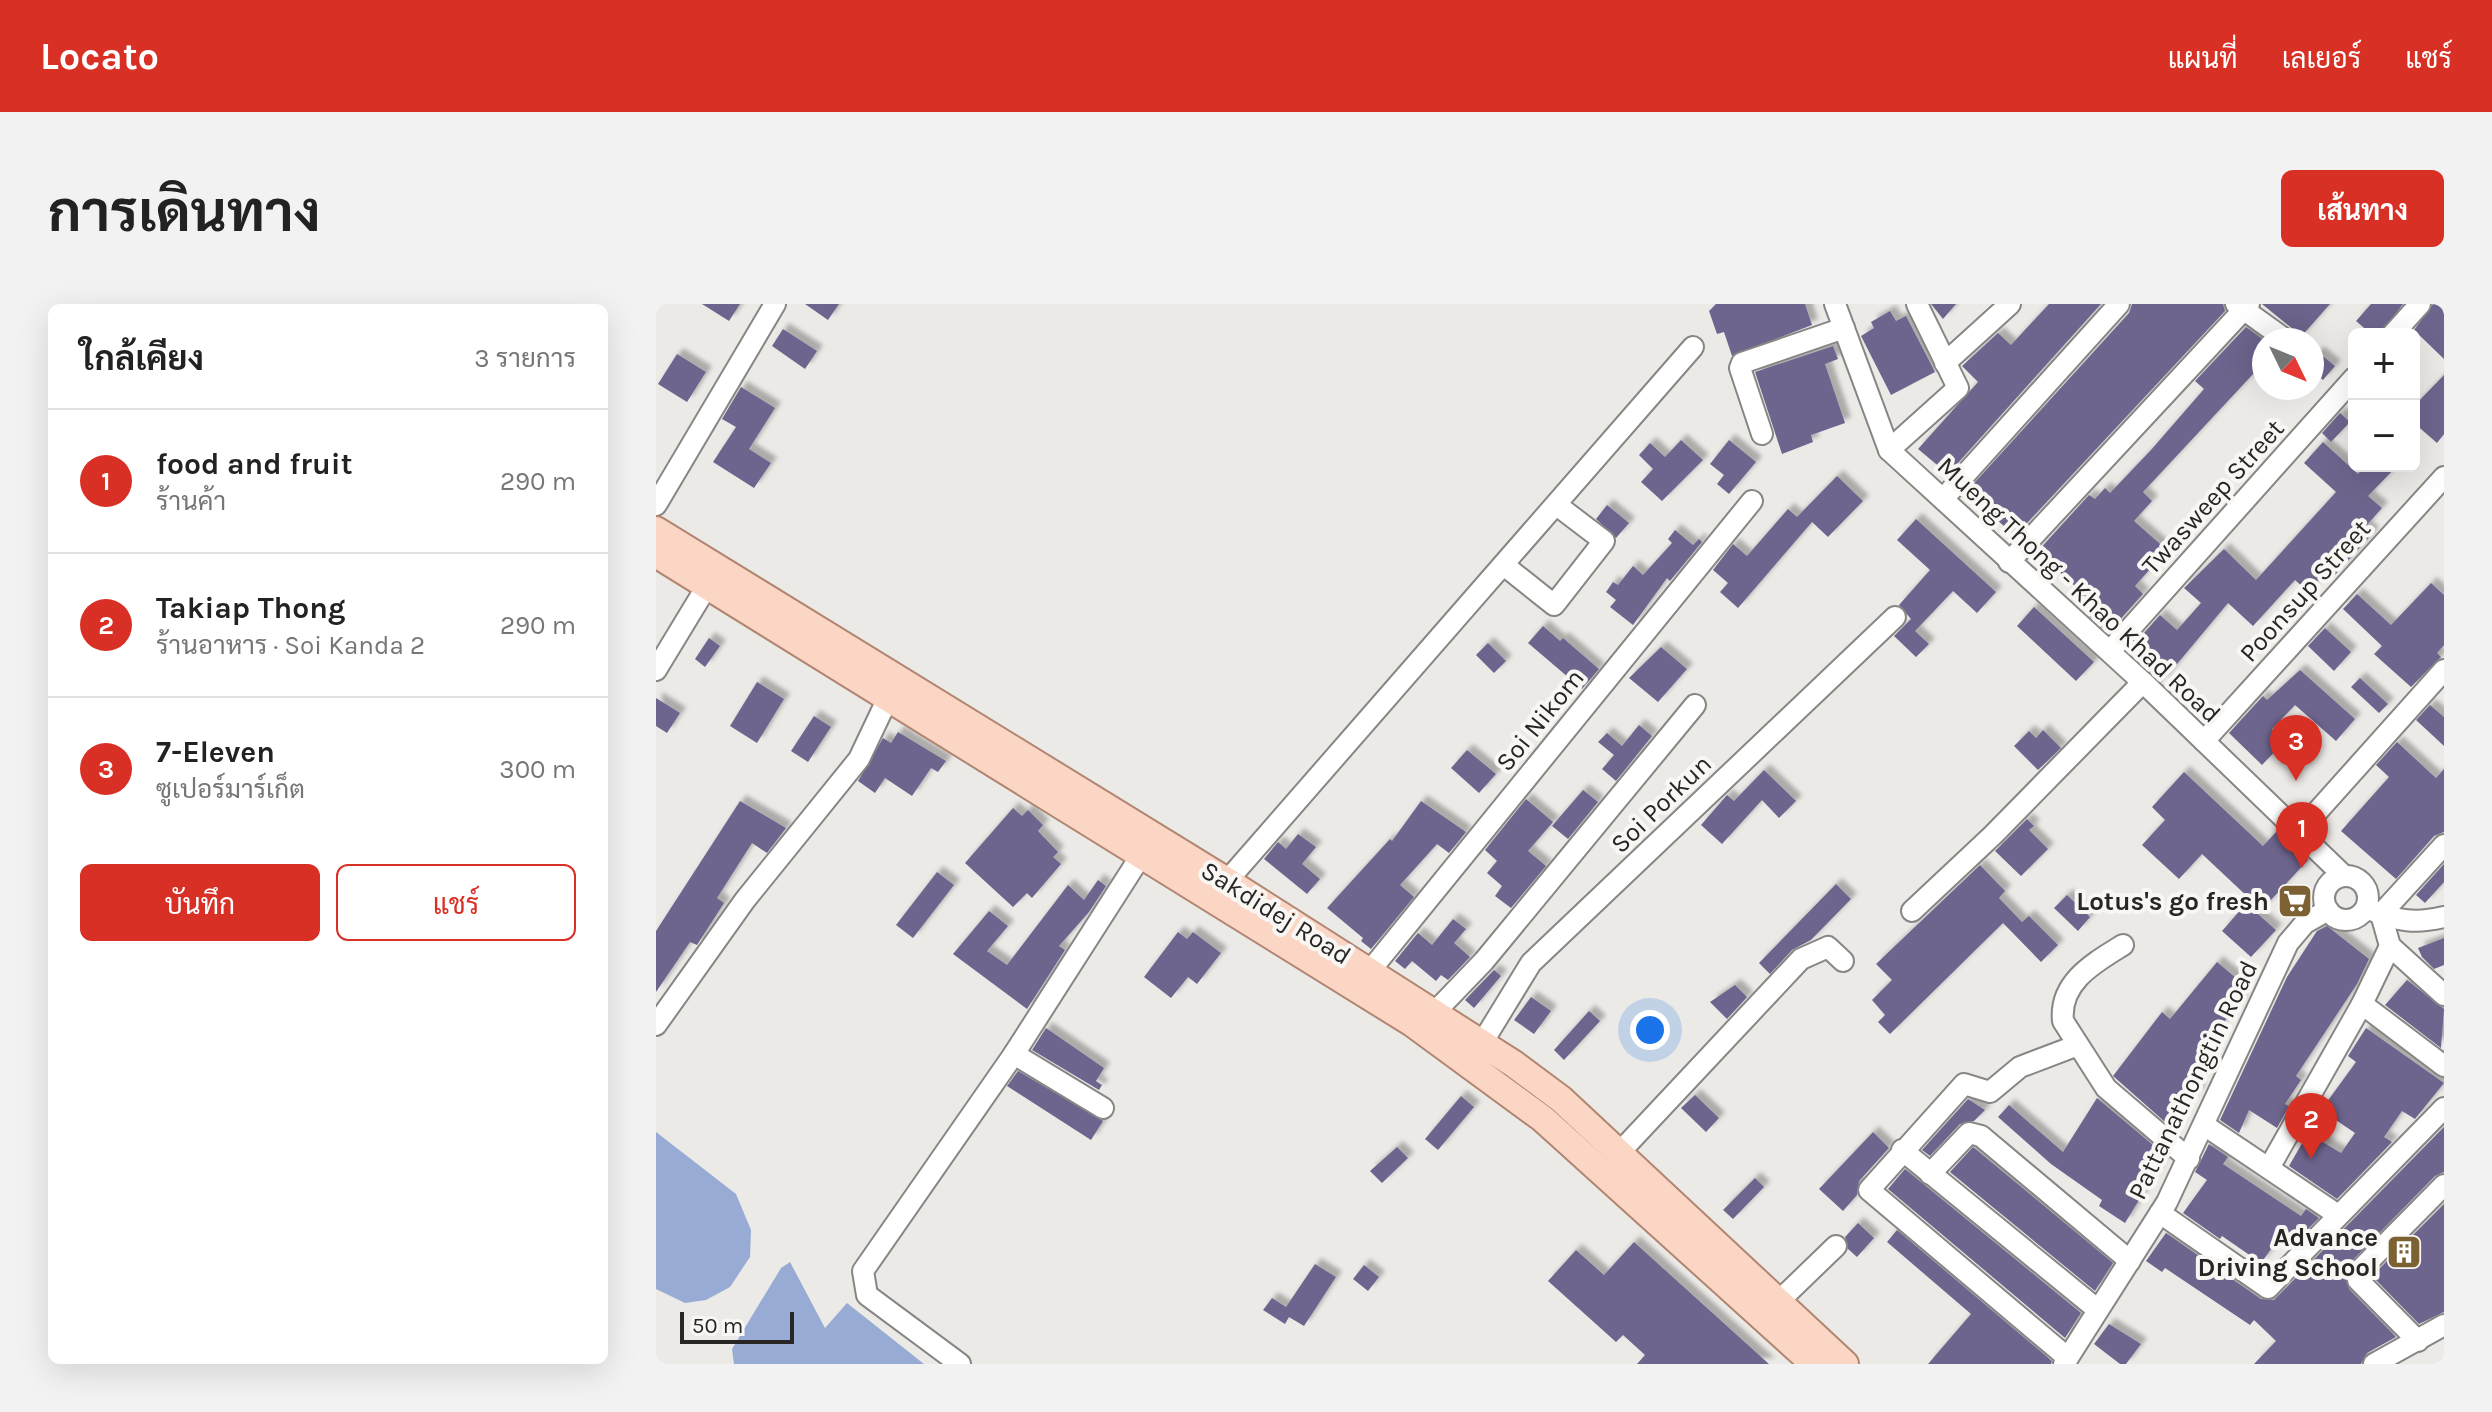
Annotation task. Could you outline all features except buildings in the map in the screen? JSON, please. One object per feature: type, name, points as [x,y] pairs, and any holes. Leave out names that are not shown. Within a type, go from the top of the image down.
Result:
[{"type":"main road","name":"Sakdidej Road","points":[[656,530],[1227,881],[1482,1043],[1561,1099],[1845,1364]]},
{"type":"main road","points":[[656,554],[1412,1023],[1543,1119],[1814,1364]]},
{"type":"street","points":[[656,505],[775,304]]},
{"type":"street","name":"Mueng Thong - Khao Khad Road","points":[[1835,304],[1889,450],[2110,651],[2344,876]]},
{"type":"street","points":[[1889,450],[1958,388],[1917,304]]},
{"type":"street","points":[[1945,363],[2010,304]]},
{"type":"street","points":[[1943,499],[2119,304]]},
{"type":"street","points":[[2398,328],[2420,304]]},
{"type":"street","points":[[2009,562],[2243,306],[2271,328]]},
{"type":"street","points":[[1762,434],[1740,368],[1742,363],[1844,328]]},
{"type":"street","points":[[1227,881],[1558,506],[1693,347]]},
{"type":"street","name":"Twasweep Street","points":[[2110,651],[2348,385]]},
{"type":"street","name":"Poonsup Street","points":[[2204,741],[2444,477]]},
{"type":"street","name":"Soi Nikom","points":[[1369,972],[1752,501]]},
{"type":"street","points":[[1505,566],[1554,605],[1604,541],[1558,506]]},
{"type":"street","points":[[656,670],[707,586]]},
{"type":"street","name":"Soi Porkun","points":[[1482,1043],[1531,963],[1895,617]]},
{"type":"street","points":[[2299,832],[2444,670]]},
{"type":"street","points":[[1912,911],[1993,835],[2143,682]]},
{"type":"street","points":[[656,1025],[745,900],[859,759],[888,698]]},
{"type":"street","points":[[1435,1012],[1484,961],[1695,705]]},
{"type":"street","points":[[2444,845],[2373,911],[2347,920],[2336,918],[2324,900],[2326,888],[2333,880],[2344,876],[2355,878],[2364,886],[2373,911],[2390,946],[2444,995]]},
{"type":"street","points":[[960,1364],[867,1295],[863,1271],[1014,1054],[1142,854]]},
{"type":"street","name":"Pattanathongtin Road","points":[[2066,1361],[2160,1213],[2189,1159],[2288,943],[2305,923],[2328,910]]},
{"type":"street","points":[[2373,911],[2398,921],[2419,923],[2444,917]]},
{"type":"street","points":[[2123,945],[2080,976],[2066,992],[2063,1021],[2106,1088],[2189,1159]]},
{"type":"street","points":[[2269,1168],[2362,1004],[2390,946]]},
{"type":"street","points":[[1619,1153],[1801,959],[1828,947],[1843,961]]},
{"type":"street","points":[[2362,1004],[2444,1066]]},
{"type":"street","points":[[2066,1361],[1869,1190],[1964,1084],[1990,1092],[2020,1067],[2078,1045]]},
{"type":"street","points":[[1014,1054],[1103,1108]]},
{"type":"street","points":[[2160,1213],[2268,1288],[2444,1108]]},
{"type":"street","points":[[2204,1125],[2338,1215]]},
{"type":"street","points":[[1930,1174],[1969,1133],[1981,1136],[2130,1261]]},
{"type":"street","points":[[1902,1150],[2098,1310]]},
{"type":"street","points":[[2418,1341],[2358,1280],[2357,1273],[2444,1185]]},
{"type":"street","points":[[1778,1302],[1836,1246]]},
{"type":"street","points":[[2374,1364],[2444,1325]]},
{"type":"water","points":[[656,1132],[736,1194],[751,1230],[750,1257],[730,1287],[706,1300],[685,1303],[656,1289]]},
{"type":"water","points":[[790,1262],[825,1328],[847,1303],[924,1364],[734,1364],[732,1349],[781,1268]]},
{"type":"place","name":"7-Eleven","points":[[2296,781]]},
{"type":"place","name":"food and fruit","points":[[2302,868]]},
{"type":"place","name":"Lotus's go fresh","points":[[2295,901]]},
{"type":"place","name":"Takiap Thong","points":[[2311,1159]]},
{"type":"place","name":"Advance Driving School","points":[[2404,1252]]}]
